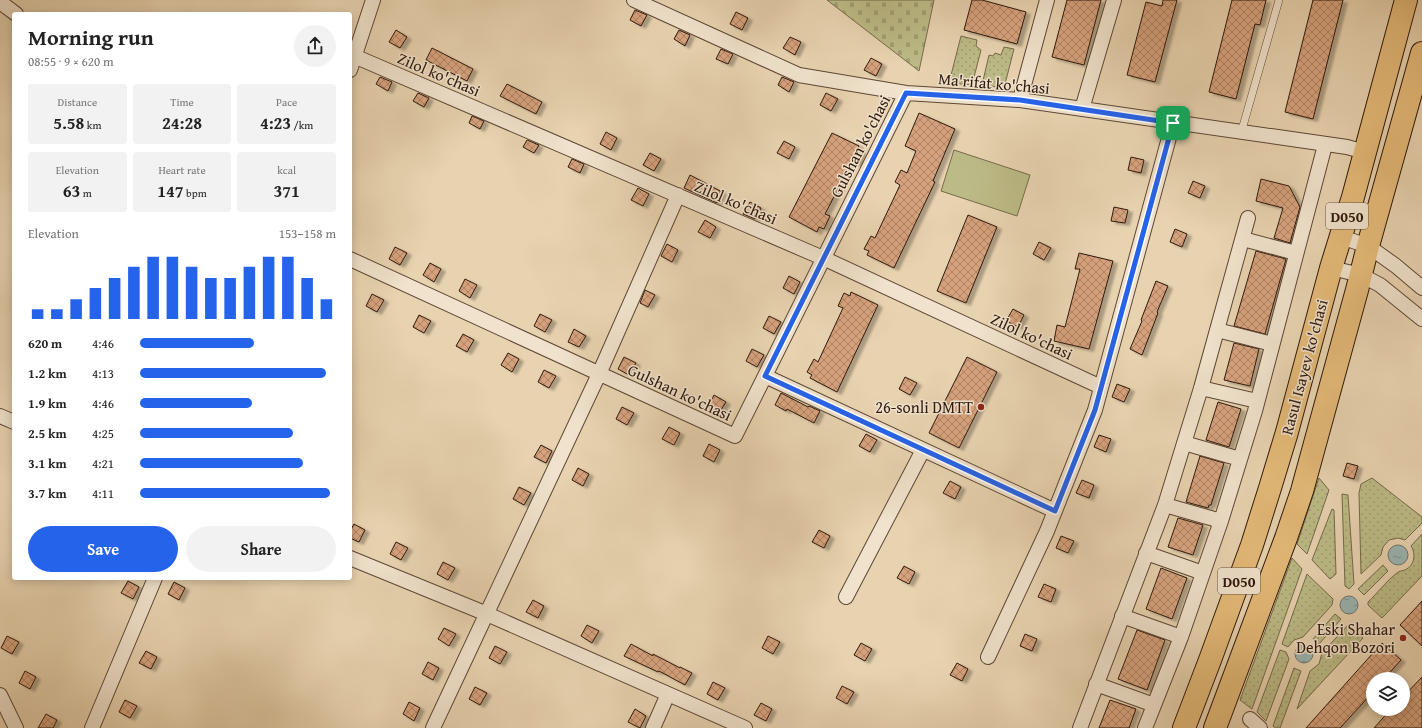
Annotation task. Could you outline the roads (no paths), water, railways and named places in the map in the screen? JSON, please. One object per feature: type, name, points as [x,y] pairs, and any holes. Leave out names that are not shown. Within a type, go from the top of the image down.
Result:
[{"type":"main road","name":"Rasul Isayev ko'chasi","points":[[1184,728],[1249,552],[1270,488],[1287,432],[1406,0]]},
{"type":"main road","name":"Rasul Isayev ko'chasi","points":[[1215,728],[1302,491],[1422,52]]},
{"type":"street","points":[[352,63],[373,0]]},
{"type":"street","name":"Ma'rifat ko'chasi","points":[[634,0],[799,75],[906,93],[1020,100],[1347,147],[1365,152]]},
{"type":"street","points":[[1020,100],[1047,0]]},
{"type":"street","points":[[1082,109],[1114,0]]},
{"type":"street","points":[[0,2],[13,12]]},
{"type":"street","name":"Zilol ko'chasi","points":[[354,56],[823,258],[1101,386]]},
{"type":"street","name":"Gulshan ko'chasi","points":[[352,260],[735,436],[906,93]]},
{"type":"street","points":[[988,657],[1047,531],[1095,410],[1173,123]]},
{"type":"street","points":[[1145,728],[1181,637],[1221,521],[1257,401],[1325,145]]},
{"type":"street","points":[[433,728],[599,374],[678,195]]},
{"type":"street","points":[[1080,728],[1165,504],[1201,388],[1248,218]]},
{"type":"street","points":[[1341,237],[1368,246],[1396,266],[1422,288]]},
{"type":"street","points":[[1243,238],[1296,253]]},
{"type":"street","points":[[1331,268],[1361,275],[1380,285],[1422,319]]},
{"type":"street","points":[[1217,330],[1272,344]]},
{"type":"street","points":[[765,376],[1055,511]]},
{"type":"street","points":[[1201,388],[1257,401]]},
{"type":"street","points":[[0,416],[12,421]]},
{"type":"street","points":[[1184,443],[1240,458]]},
{"type":"street","points":[[846,597],[923,450]]},
{"type":"street","points":[[1165,504],[1221,521]]},
{"type":"street","points":[[1146,553],[1203,573]]},
{"type":"street","points":[[352,559],[487,614],[745,728]]},
{"type":"street","points":[[92,728],[154,580]]},
{"type":"street","points":[[1122,616],[1181,637]]},
{"type":"street","points":[[1096,684],[1154,706]]},
{"type":"street","points":[[652,728],[668,694]]},
{"type":"street","points":[[0,695],[16,728]]},
{"type":"lane","points":[[1241,132],[1279,0]]},
{"type":"water","points":[[1398,545],[1405,548],[1408,555],[1405,562],[1398,565],[1391,562],[1388,555],[1391,548]]},
{"type":"water","points":[[1345,596],[1353,596],[1358,601],[1356,612],[1353,614],[1345,614],[1340,609],[1340,601]]},
{"type":"water","points":[[1300,645],[1308,645],[1313,650],[1311,661],[1308,663],[1300,663],[1295,658],[1295,650]]},
{"type":"place","name":"26-sonli DMTT","points":[[981,407]]},
{"type":"place","name":"Eski Shahar Dehqon Bozori","points":[[1403,638]]}]
